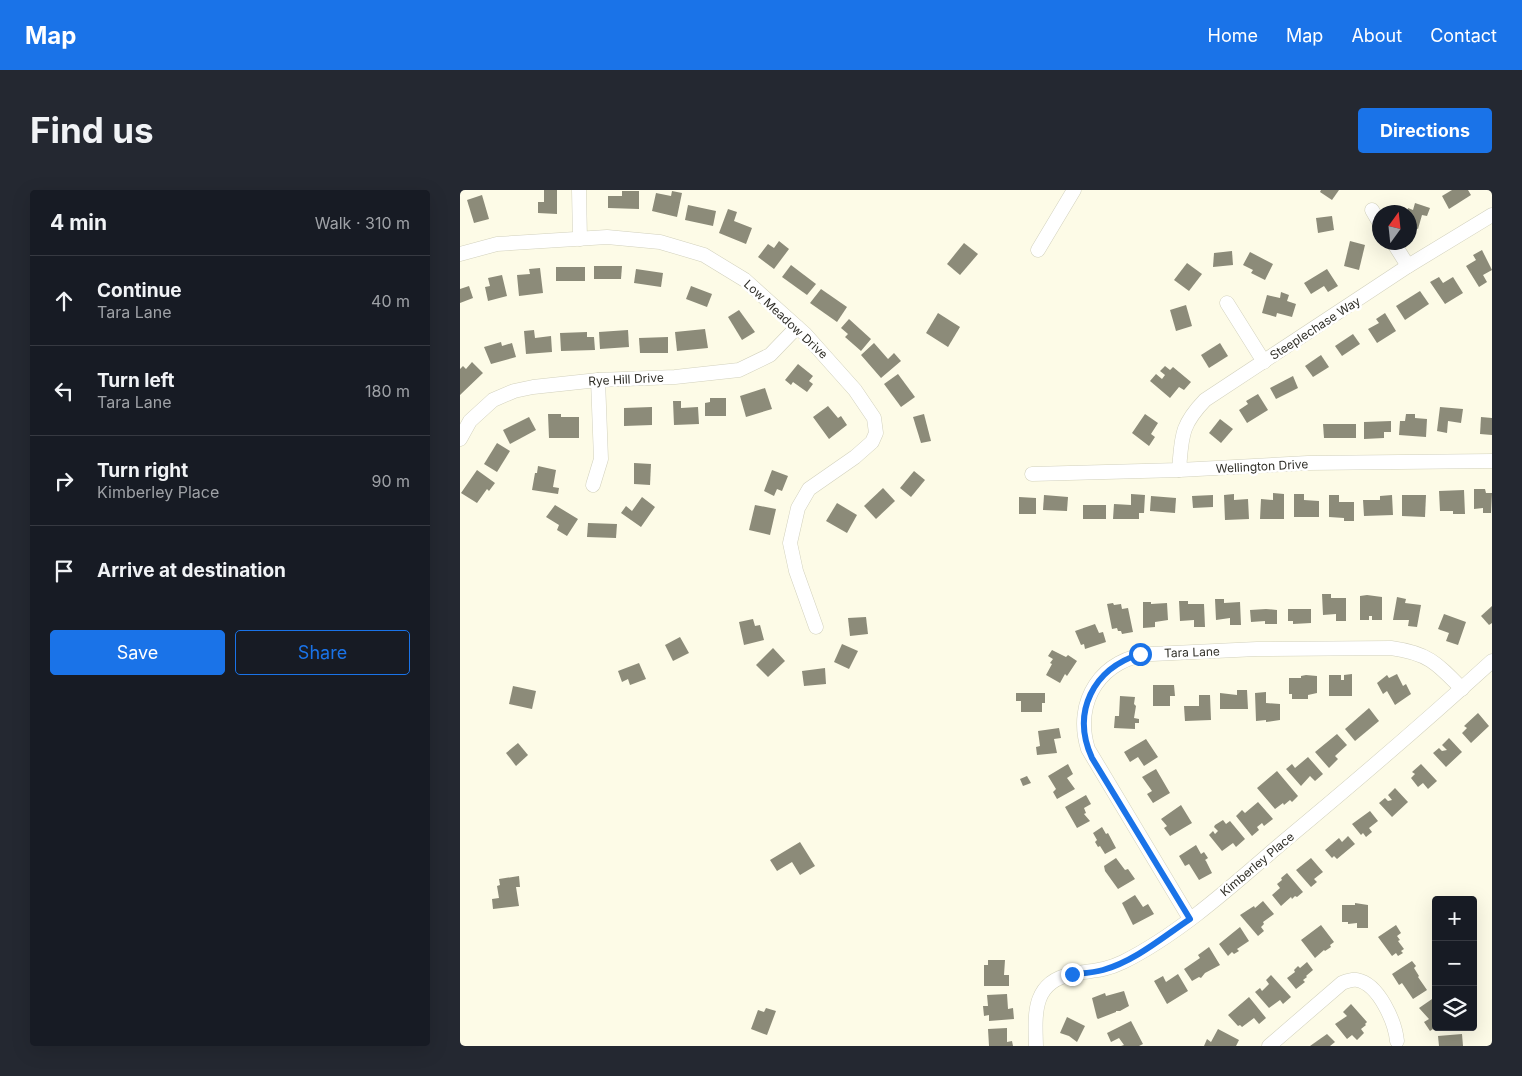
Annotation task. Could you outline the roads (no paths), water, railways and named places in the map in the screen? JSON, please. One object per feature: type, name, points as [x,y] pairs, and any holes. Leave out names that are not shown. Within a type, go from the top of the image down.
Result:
[{"type":"street","points":[[578,190],[580,239]]},
{"type":"street","points":[[1038,250],[1074,190]]},
{"type":"street","name":"Steeplechase Way","points":[[1179,470],[1182,433],[1192,414],[1205,400],[1408,266],[1492,215]]},
{"type":"street","name":"Low Meadow Drive","points":[[460,254],[497,244],[607,237],[660,242],[704,255],[745,280],[832,362],[855,390],[874,418],[876,433],[872,442],[855,457],[809,489],[798,508],[790,542],[796,571],[816,627]]},
{"type":"street","points":[[1398,250],[1408,266]]},
{"type":"street","points":[[1227,303],[1264,362]]},
{"type":"street","name":"Rye Hill Drive","points":[[460,439],[470,421],[493,400],[514,391],[598,380],[675,377],[739,370],[770,355],[797,327]]},
{"type":"street","points":[[593,485],[601,459],[598,380]]},
{"type":"street","name":"Wellington Drive","points":[[1032,474],[1179,470],[1308,463],[1492,461]]},
{"type":"street","name":"Tara Lane","points":[[1190,919],[1088,749],[1084,720],[1086,704],[1095,685],[1112,666],[1129,658],[1152,654],[1257,649],[1391,648],[1413,652],[1428,658],[1462,689]]},
{"type":"street","name":"Kimberley Place","points":[[1036,1046],[1038,1000],[1044,989],[1051,982],[1072,974],[1089,973],[1113,966],[1151,945],[1190,919],[1337,797],[1492,661]]},
{"type":"street","points":[[1269,1046],[1342,983],[1356,980],[1364,982],[1376,993],[1392,1018],[1396,1029],[1397,1041]]}]
